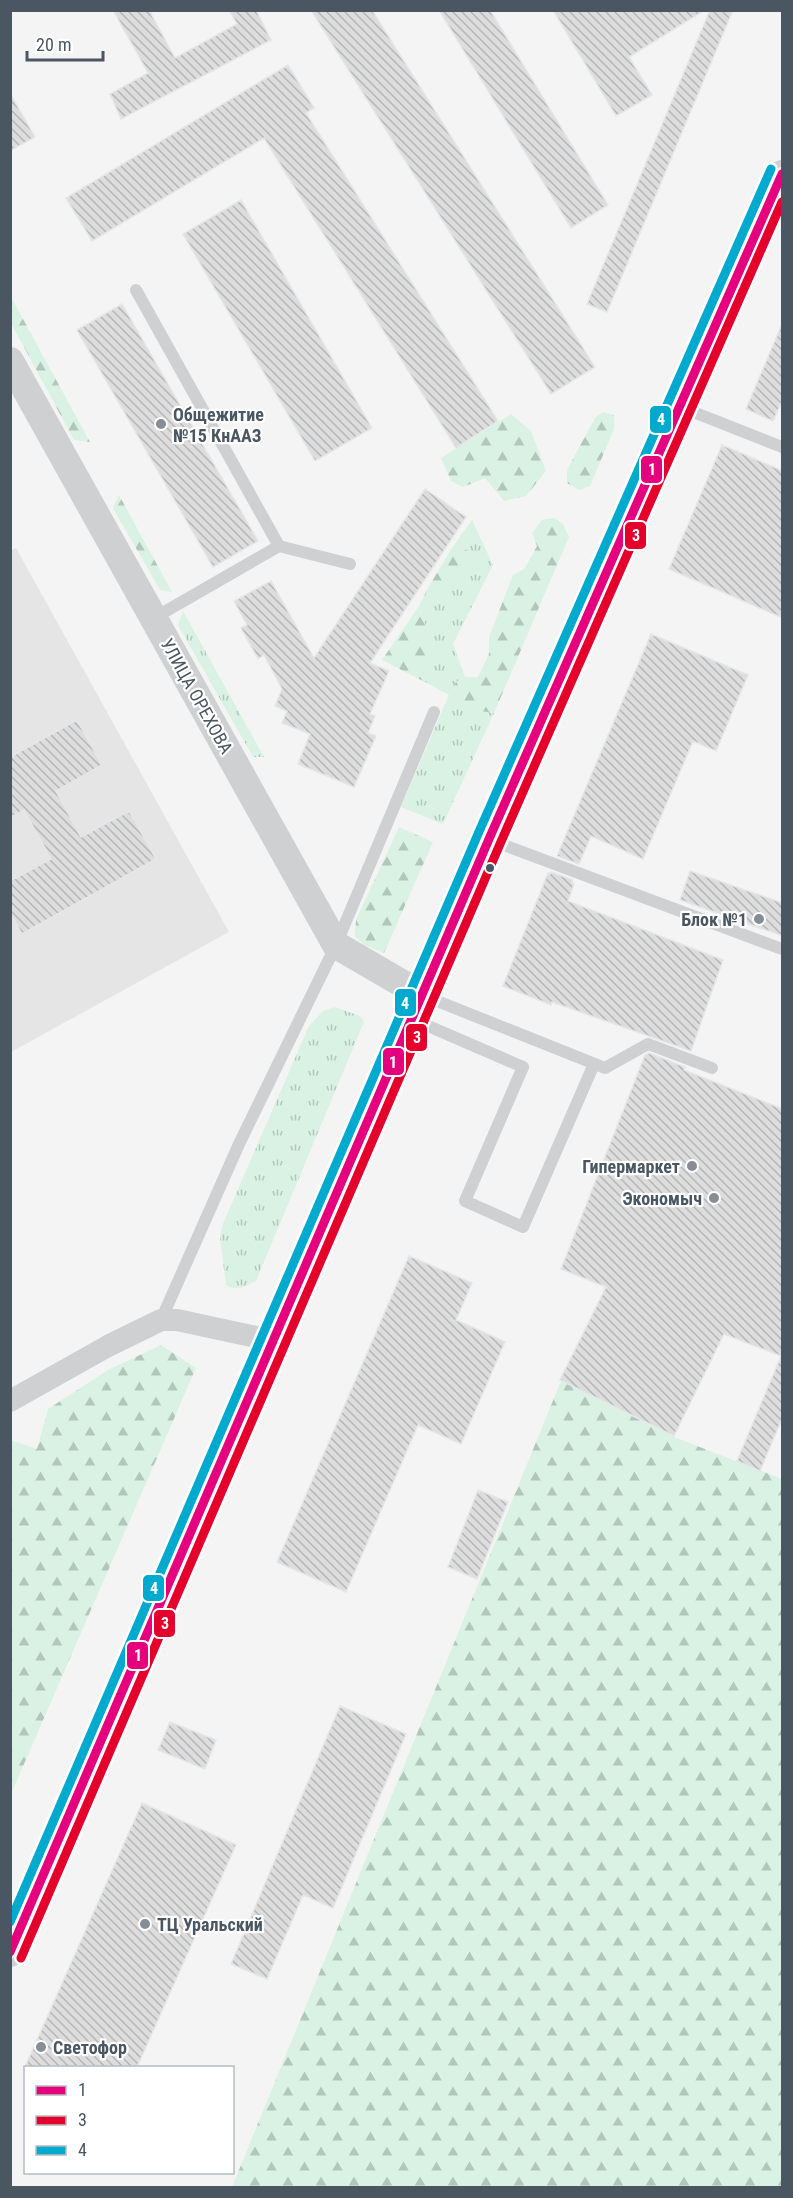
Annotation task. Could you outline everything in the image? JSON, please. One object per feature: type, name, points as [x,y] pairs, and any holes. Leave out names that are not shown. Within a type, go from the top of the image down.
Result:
[{"type":"street","points":[[10,1953],[678,406],[783,174]]},
{"type":"street","name":"УЛИЦА ОРЕХОВА","points":[[10,361],[336,945]]},
{"type":"street","points":[[336,945],[417,1007]]},
{"type":"street","points":[[10,1401],[108,1346],[161,1320],[177,1320],[275,1341]]},
{"type":"lane","points":[[136,290],[279,546]]},
{"type":"lane","points":[[678,406],[783,447]]},
{"type":"lane","points":[[154,618],[279,546],[350,564]]},
{"type":"lane","points":[[161,1320],[239,1144],[336,945],[434,712]]},
{"type":"lane","points":[[490,840],[783,949]]},
{"type":"lane","points":[[417,1007],[605,1068],[648,1044],[712,1068]]},
{"type":"lane","points":[[417,1007],[523,1067],[465,1201],[523,1227],[594,1064]]},
{"type":"shaded area","points":[[16,548],[229,932],[11,1052],[10,551]]},
{"type":"green space","points":[[10,297],[90,442],[74,440],[11,323]]},
{"type":"green space","points":[[603,412],[614,415],[614,429],[590,486],[579,490],[567,483],[567,470],[595,418]]},
{"type":"green space","points":[[511,414],[531,431],[546,471],[526,496],[504,501],[485,478],[463,487],[451,481],[441,458]]},
{"type":"green space","points":[[119,495],[172,592],[160,590],[113,508]]},
{"type":"green space","points":[[554,518],[563,524],[569,537],[494,713],[472,710],[458,702],[455,683],[465,677],[478,677],[489,654],[489,637],[513,575],[525,568],[537,546],[532,533],[542,520]]},
{"type":"green space","points":[[472,520],[493,565],[453,644],[465,677],[455,683],[472,710],[494,713],[443,824],[401,807],[449,695],[425,682],[434,651],[419,606],[428,588],[445,595],[468,550],[452,548]]},
{"type":"green space","points":[[452,548],[468,550],[467,572],[445,595],[428,588]]},
{"type":"green space","points":[[419,606],[434,651],[425,682],[382,660]]},
{"type":"green space","points":[[183,611],[264,757],[253,757],[178,625]]},
{"type":"green space","points":[[399,827],[433,842],[384,953],[363,944],[355,936],[356,920]]},
{"type":"green space","points":[[335,1007],[360,1016],[364,1022],[256,1281],[241,1288],[230,1287],[226,1285],[220,1238],[222,1226],[309,1026],[323,1011]]},
{"type":"green space","points":[[161,1345],[196,1368],[11,1794],[11,1440],[37,1449],[48,1409],[108,1370]]},
{"type":"green space","points":[[561,1381],[674,1437],[782,1479],[782,2187],[232,2187]]},
{"type":"building","points":[[113,10],[149,10],[175,58],[237,24],[229,10],[256,10],[271,40],[121,119],[110,94],[148,73]]},
{"type":"building","points":[[311,10],[372,10],[595,367],[551,394]]},
{"type":"building","points":[[439,10],[490,10],[608,205],[571,228]]},
{"type":"building","points":[[553,10],[705,10],[629,57],[652,95],[616,116]]},
{"type":"building","points":[[710,10],[733,10],[607,312],[587,304]]},
{"type":"building","points":[[288,65],[314,108],[306,113],[498,421],[456,448],[264,138],[92,241],[66,198]]},
{"type":"building","points":[[10,93],[35,137],[10,151]]},
{"type":"building","points":[[241,200],[372,428],[315,461],[183,234]]},
{"type":"building","name":"Общежитие №15 КнААЗ","points":[[122,304],[258,541],[213,567],[77,330]]},
{"type":"building","points":[[782,324],[783,399],[773,421],[746,409]]},
{"type":"building","points":[[722,445],[783,471],[783,618],[669,569]]},
{"type":"building","points":[[425,489],[466,517],[370,663],[389,671],[370,714],[375,716],[368,733],[376,736],[354,787],[298,764],[310,734],[282,723],[287,711],[275,706],[282,689],[264,655],[258,659],[241,628],[247,625],[234,601],[271,581],[314,658]]},
{"type":"building","points":[[651,634],[748,675],[716,751],[693,741],[643,859],[591,836],[579,864],[557,856]]},
{"type":"building","points":[[77,720],[102,765],[56,791],[81,837],[129,811],[156,859],[22,934],[10,913],[10,881],[51,859],[24,810],[10,818],[10,757]]},
{"type":"building","name":"Блок №1","points":[[690,871],[783,903],[783,936],[680,900]]},
{"type":"building","points":[[548,873],[573,880],[574,884],[568,901],[723,960],[691,1051],[552,1002],[551,1005],[503,986]]},
{"type":"building","name":"Гипермаркет","points":[[649,1053],[685,1067],[684,1070],[783,1109],[783,1416],[760,1471],[737,1461],[781,1356],[724,1334],[674,1436],[560,1380],[606,1287],[561,1269],[645,1055]]},
{"type":"building","points":[[409,1256],[472,1283],[456,1320],[505,1342],[461,1444],[418,1425],[346,1592],[277,1562]]},
{"type":"building","points":[[478,1490],[508,1502],[477,1579],[448,1567]]},
{"type":"building","points":[[340,1706],[406,1734],[333,1908],[303,1895],[267,1979],[231,1964]]},
{"type":"building","points":[[170,1722],[216,1740],[205,1769],[158,1750]]},
{"type":"building","name":"ТЦ Уральский","points":[[142,1803],[236,1845],[137,2066],[25,2066]]},
{"type":"transit line","name":"4","points":[[10,1922],[478,834],[771,169]]},
{"type":"transit line","name":"1","points":[[10,1952],[489,839],[782,174]]},
{"type":"transit line","name":"3","points":[[21,1958],[500,844],[782,202]]},
{"type":"place","name":"Общежитие №15 КнААЗ","points":[[161,424]]},
{"type":"place","name":"Блок №1","points":[[759,919]]},
{"type":"place","name":"Гипермаркет","points":[[692,1166]]},
{"type":"place","name":"Экономыч","points":[[714,1198]]},
{"type":"place","name":"ТЦ Уральский","points":[[145,1924]]},
{"type":"place","name":"Светофор","points":[[41,2047]]}]
